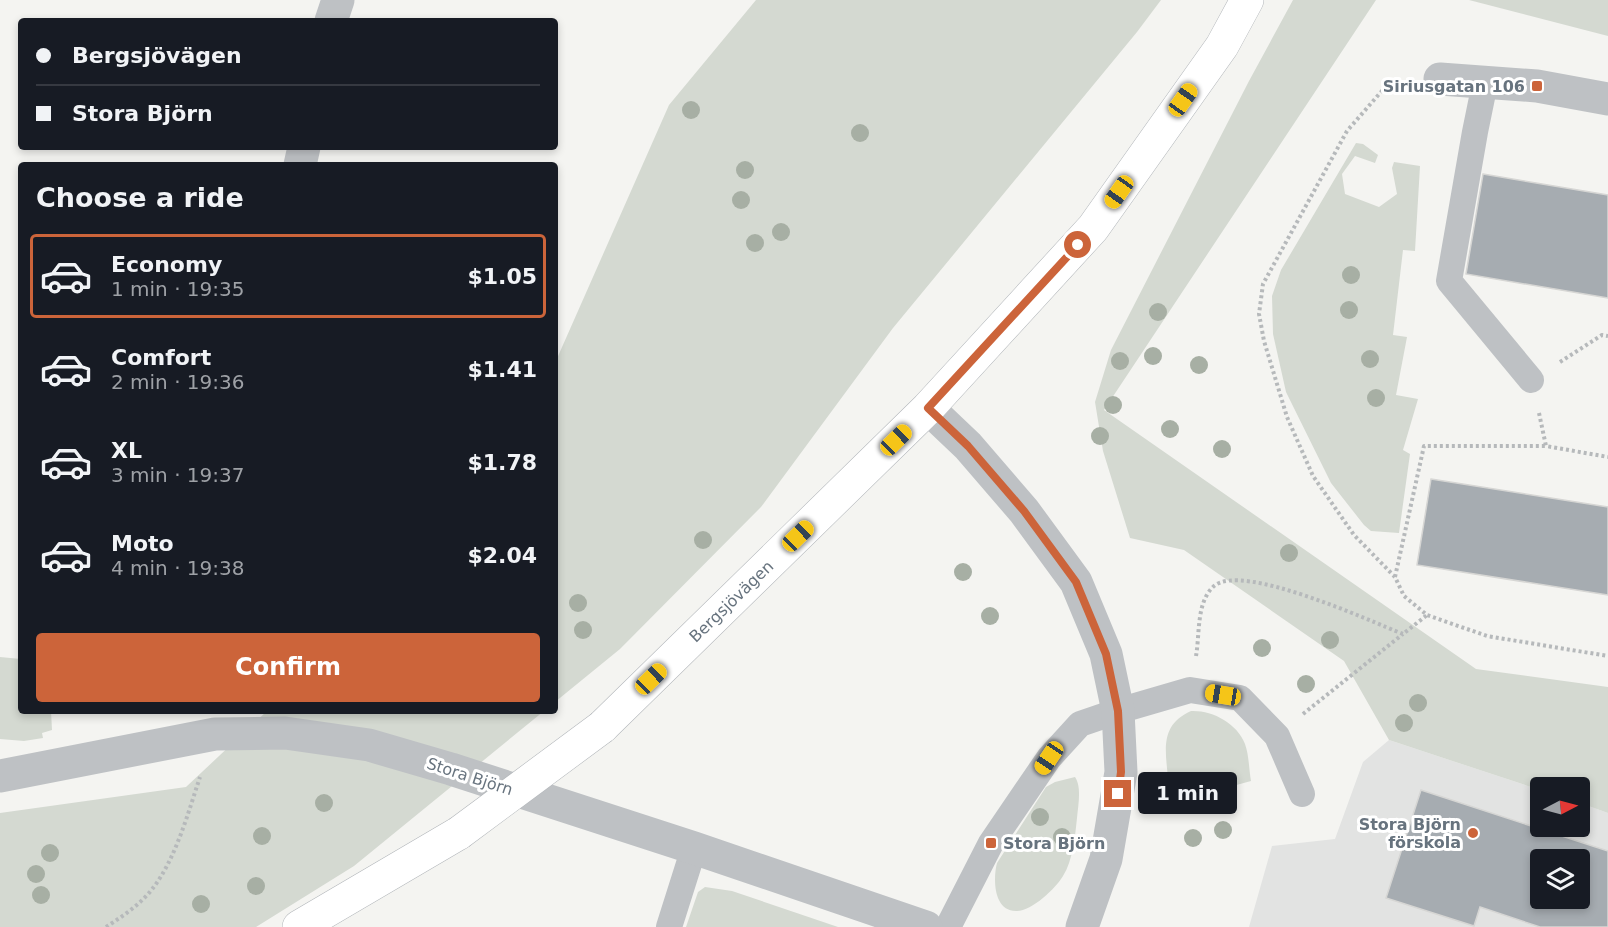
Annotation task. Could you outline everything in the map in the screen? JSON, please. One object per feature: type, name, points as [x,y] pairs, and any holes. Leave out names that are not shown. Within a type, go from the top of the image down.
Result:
[{"type":"street","points":[[332,18],[338,0]]},
{"type":"street","name":"Bergsjövägen","points":[[299,927],[459,833],[602,727],[928,408],[1093,228],[1222,46],[1247,0]]},
{"type":"street","points":[[1440,79],[1537,86],[1608,99]]},
{"type":"street","points":[[928,408],[968,446],[1024,511],[1076,582],[1106,654],[1118,711],[1121,772],[1106,859],[1082,927]]},
{"type":"street","name":"Stora Björn","points":[[0,776],[217,722],[369,744],[694,848],[926,927]]},
{"type":"lane","points":[[1485,83],[1449,281],[1531,380]]},
{"type":"lane","points":[[948,927],[991,843],[1049,758],[1080,724],[1190,690],[1240,698],[1277,736],[1302,794]]},
{"type":"lane","points":[[669,927],[694,848]]},
{"type":"path","points":[[1440,79],[1387,85],[1347,131],[1263,284],[1259,314],[1264,341],[1287,417],[1313,476],[1354,535],[1395,577],[1404,596],[1427,615],[1487,636],[1608,656]]},
{"type":"path","points":[[1395,577],[1424,446],[1546,446]]},
{"type":"path","points":[[1190,690],[1202,606],[1207,594],[1215,584],[1230,579],[1244,579],[1317,599],[1403,634]]},
{"type":"path","points":[[1303,714],[1427,615]]},
{"type":"path","points":[[106,927],[128,912],[153,888],[173,852],[217,722]]},
{"type":"shaded area","points":[[756,0],[1161,0],[893,328],[761,507],[620,649],[558,700],[558,356],[669,105]]},
{"type":"shaded area","points":[[1293,0],[1376,0],[1104,410],[1476,669],[1608,687],[1608,813],[1590,807],[1590,777],[1530,777],[1530,787],[1389,740],[1344,661],[1184,550],[1130,538],[1103,451],[1095,402],[1111,350]]},
{"type":"shaded area","points":[[1469,0],[1608,0],[1608,36]]},
{"type":"shaded area","points":[[1356,143],[1363,144],[1378,155],[1375,163],[1355,156],[1342,174],[1345,194],[1379,207],[1397,194],[1392,168],[1394,162],[1420,166],[1415,251],[1403,250],[1393,335],[1407,337],[1396,395],[1418,399],[1403,450],[1410,454],[1399,533],[1371,531],[1331,483],[1286,392],[1273,334],[1272,296],[1281,270]]},
{"type":"shaded area","points":[[0,657],[18,659],[18,714],[51,714],[52,730],[42,733],[43,738],[24,741],[0,739]]},
{"type":"shaded area","points":[[1191,711],[1215,715],[1236,730],[1245,744],[1251,781],[1182,800],[1179,810],[1167,807],[1169,793],[1167,740],[1170,729],[1178,719]]},
{"type":"shaded area","points":[[264,714],[540,714],[354,866],[256,927],[0,927],[0,813],[186,787]]},
{"type":"shaded area","name":"Stora Björn förskola","points":[[1389,740],[1530,787],[1530,837],[1590,837],[1590,807],[1608,813],[1608,927],[1249,927],[1272,846],[1335,839],[1363,762]]},
{"type":"shaded area","points":[[1075,777],[1079,802],[1073,848],[1066,870],[1055,887],[1036,903],[1023,910],[1009,910],[1003,906],[996,893],[997,863],[1046,787]]},
{"type":"shaded area","points":[[705,887],[732,891],[838,927],[686,927],[698,892]]},
{"type":"building","points":[[1483,174],[1608,195],[1608,298],[1466,274]]},
{"type":"building","points":[[1431,479],[1608,507],[1608,595],[1417,565]]},
{"type":"building","points":[[1421,790],[1530,826],[1530,837],[1565,837],[1608,851],[1608,927],[1540,927],[1480,907],[1474,926],[1386,898]]},
{"type":"place","name":"Siriusgatan 106","points":[[1537,86]]},
{"type":"place","name":"Stora Björn förskola","points":[[1473,833]]},
{"type":"place","name":"Stora Björn","points":[[991,843]]},
{"type":"route","points":[[1078,245],[928,408],[968,446],[1024,511],[1076,582],[1106,654],[1118,711],[1121,772],[1118,794]]}]
